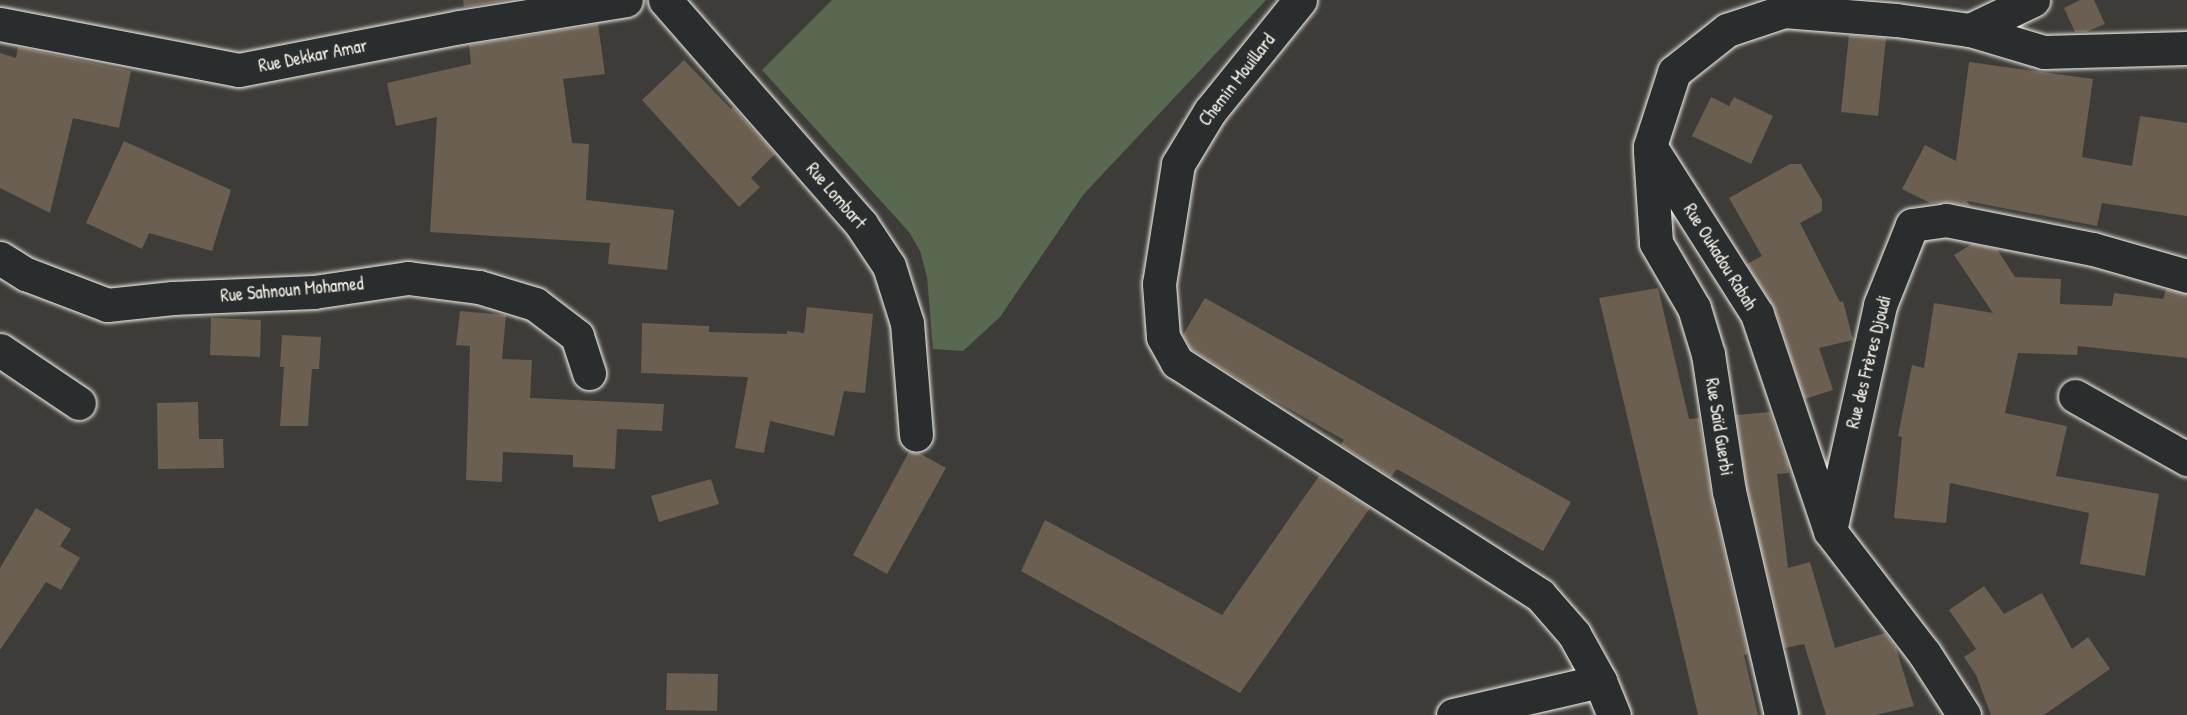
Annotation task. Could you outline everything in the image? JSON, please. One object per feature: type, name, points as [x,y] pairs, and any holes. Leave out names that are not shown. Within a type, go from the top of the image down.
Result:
[{"type":"street","name":"Rue Dekkar Amar","points":[[0,24],[239,70],[460,27],[626,0]]},
{"type":"street","name":"Rue Lombart","points":[[665,0],[861,224],[889,266],[907,323],[916,435]]},
{"type":"street","name":"Chemin Mouillard","points":[[1300,0],[1210,111],[1178,164],[1159,284],[1163,337],[1177,362],[1540,595],[1574,634],[1600,681]]},
{"type":"street","points":[[1970,30],[2033,0]]},
{"type":"street","points":[[1650,146],[1674,72],[1727,30],[1784,11],[1885,19],[1970,30],[2044,52],[2187,48]]},
{"type":"street","name":"Rue Oukadou Rabah","points":[[1650,146],[1757,314],[1830,531],[1924,652],[1964,715]]},
{"type":"street","name":"Rue Saïd Guerbi","points":[[1650,146],[1656,243],[1694,308],[1708,354],[1730,491],[1781,715]]},
{"type":"street","name":"Rue des Frères Djoudi","points":[[1830,531],[1880,305],[1912,225],[1946,220],[2093,249],[2187,276]]},
{"type":"street","name":"Rue Sahnoun Mohamed","points":[[0,258],[26,274],[107,305],[173,298],[314,292],[408,278],[479,287],[535,304],[577,336],[589,373]]},
{"type":"street","points":[[0,350],[79,403]]},
{"type":"street","points":[[2075,396],[2187,459]]},
{"type":"street","points":[[1453,715],[1600,681],[1614,715]]},
{"type":"green space","points":[[832,0],[1266,0],[1083,195],[1000,317],[963,351],[933,349],[927,277],[920,251],[909,232],[762,70]]},
{"type":"building","points":[[463,0],[509,0],[464,7]]},
{"type":"building","points":[[2080,0],[2094,0],[2105,24],[2086,32],[2075,32],[2064,8]]},
{"type":"building","points":[[598,24],[605,74],[563,79],[572,143],[589,144],[586,200],[674,210],[667,270],[608,264],[610,243],[430,232],[437,117],[396,126],[387,83],[471,64],[469,45]]},
{"type":"building","points":[[1849,35],[1886,38],[1878,116],[1841,112]]},
{"type":"building","points":[[18,47],[131,71],[119,128],[73,118],[50,213],[0,188],[0,53],[16,58]]},
{"type":"building","points":[[684,60],[731,109],[733,107],[775,154],[751,178],[760,187],[739,207],[642,100]]},
{"type":"building","points":[[1969,62],[2093,79],[2082,157],[2132,166],[2140,116],[2187,123],[2187,216],[2102,203],[2097,226],[1967,201],[1970,206],[1949,202],[1930,203],[1902,189],[1925,145],[1956,161]]},
{"type":"building","points":[[1711,97],[1729,106],[1734,97],[1773,116],[1751,164],[1692,136]]},
{"type":"building","points":[[124,141],[231,190],[212,251],[149,233],[142,249],[86,223]]},
{"type":"building","points":[[1790,164],[1801,164],[1822,200],[1822,211],[1800,223],[1840,302],[1843,301],[1853,340],[1819,348],[1833,390],[1805,399],[1775,308],[1747,264],[1762,256],[1729,198]]},
{"type":"building","points":[[1972,244],[1997,249],[2015,277],[2061,279],[2060,304],[2112,306],[2114,293],[2163,299],[2166,289],[2187,294],[2187,358],[2078,346],[2077,355],[2018,353],[2005,413],[2067,426],[2056,476],[2159,494],[2145,576],[2080,564],[2089,513],[1950,483],[1946,523],[1894,518],[1902,437],[1898,436],[1912,365],[1924,368],[1934,303],[1993,313],[1954,255]]},
{"type":"building","points":[[1658,288],[1689,419],[1699,418],[1711,495],[1748,654],[1744,655],[1758,715],[1698,715],[1599,298]]},
{"type":"building","points":[[1205,298],[1571,502],[1543,551],[1397,469],[1391,477],[1341,445],[1344,440],[1261,393],[1191,349],[1183,335]]},
{"type":"building","points":[[807,307],[873,314],[865,393],[844,391],[834,436],[770,421],[764,453],[735,448],[748,377],[641,373],[642,323],[709,326],[709,332],[787,334],[787,331],[804,333]]},
{"type":"building","points":[[460,311],[506,315],[502,359],[532,360],[530,398],[664,404],[662,431],[617,429],[615,469],[573,467],[573,455],[503,452],[502,482],[466,480],[470,346],[456,345]]},
{"type":"building","points":[[211,318],[261,320],[260,357],[210,355]]},
{"type":"building","points":[[282,335],[321,337],[319,369],[312,369],[308,426],[280,426],[284,367],[280,367]]},
{"type":"building","points":[[198,402],[199,439],[223,439],[224,468],[158,469],[157,403]]},
{"type":"building","points":[[1770,412],[1788,464],[1789,473],[1777,474],[1788,568],[1810,562],[1835,648],[1885,633],[1896,648],[1914,706],[1876,715],[1826,715],[1804,644],[1785,648],[1747,487],[1736,415]]},
{"type":"building","points":[[909,452],[919,453],[946,468],[887,574],[853,555]]},
{"type":"building","points":[[1319,476],[1370,508],[1240,693],[1021,571],[1045,520],[1222,615]]},
{"type":"building","points":[[711,479],[719,504],[659,522],[651,496]]},
{"type":"building","points":[[36,508],[71,529],[60,546],[80,558],[61,590],[46,582],[0,650],[0,568]]},
{"type":"building","points":[[1984,586],[2004,614],[2042,593],[2072,649],[2088,637],[2110,669],[2044,715],[1991,715],[1976,675],[1964,657],[1976,649],[1949,610]]},
{"type":"building","points":[[667,673],[718,674],[717,711],[666,710]]}]
